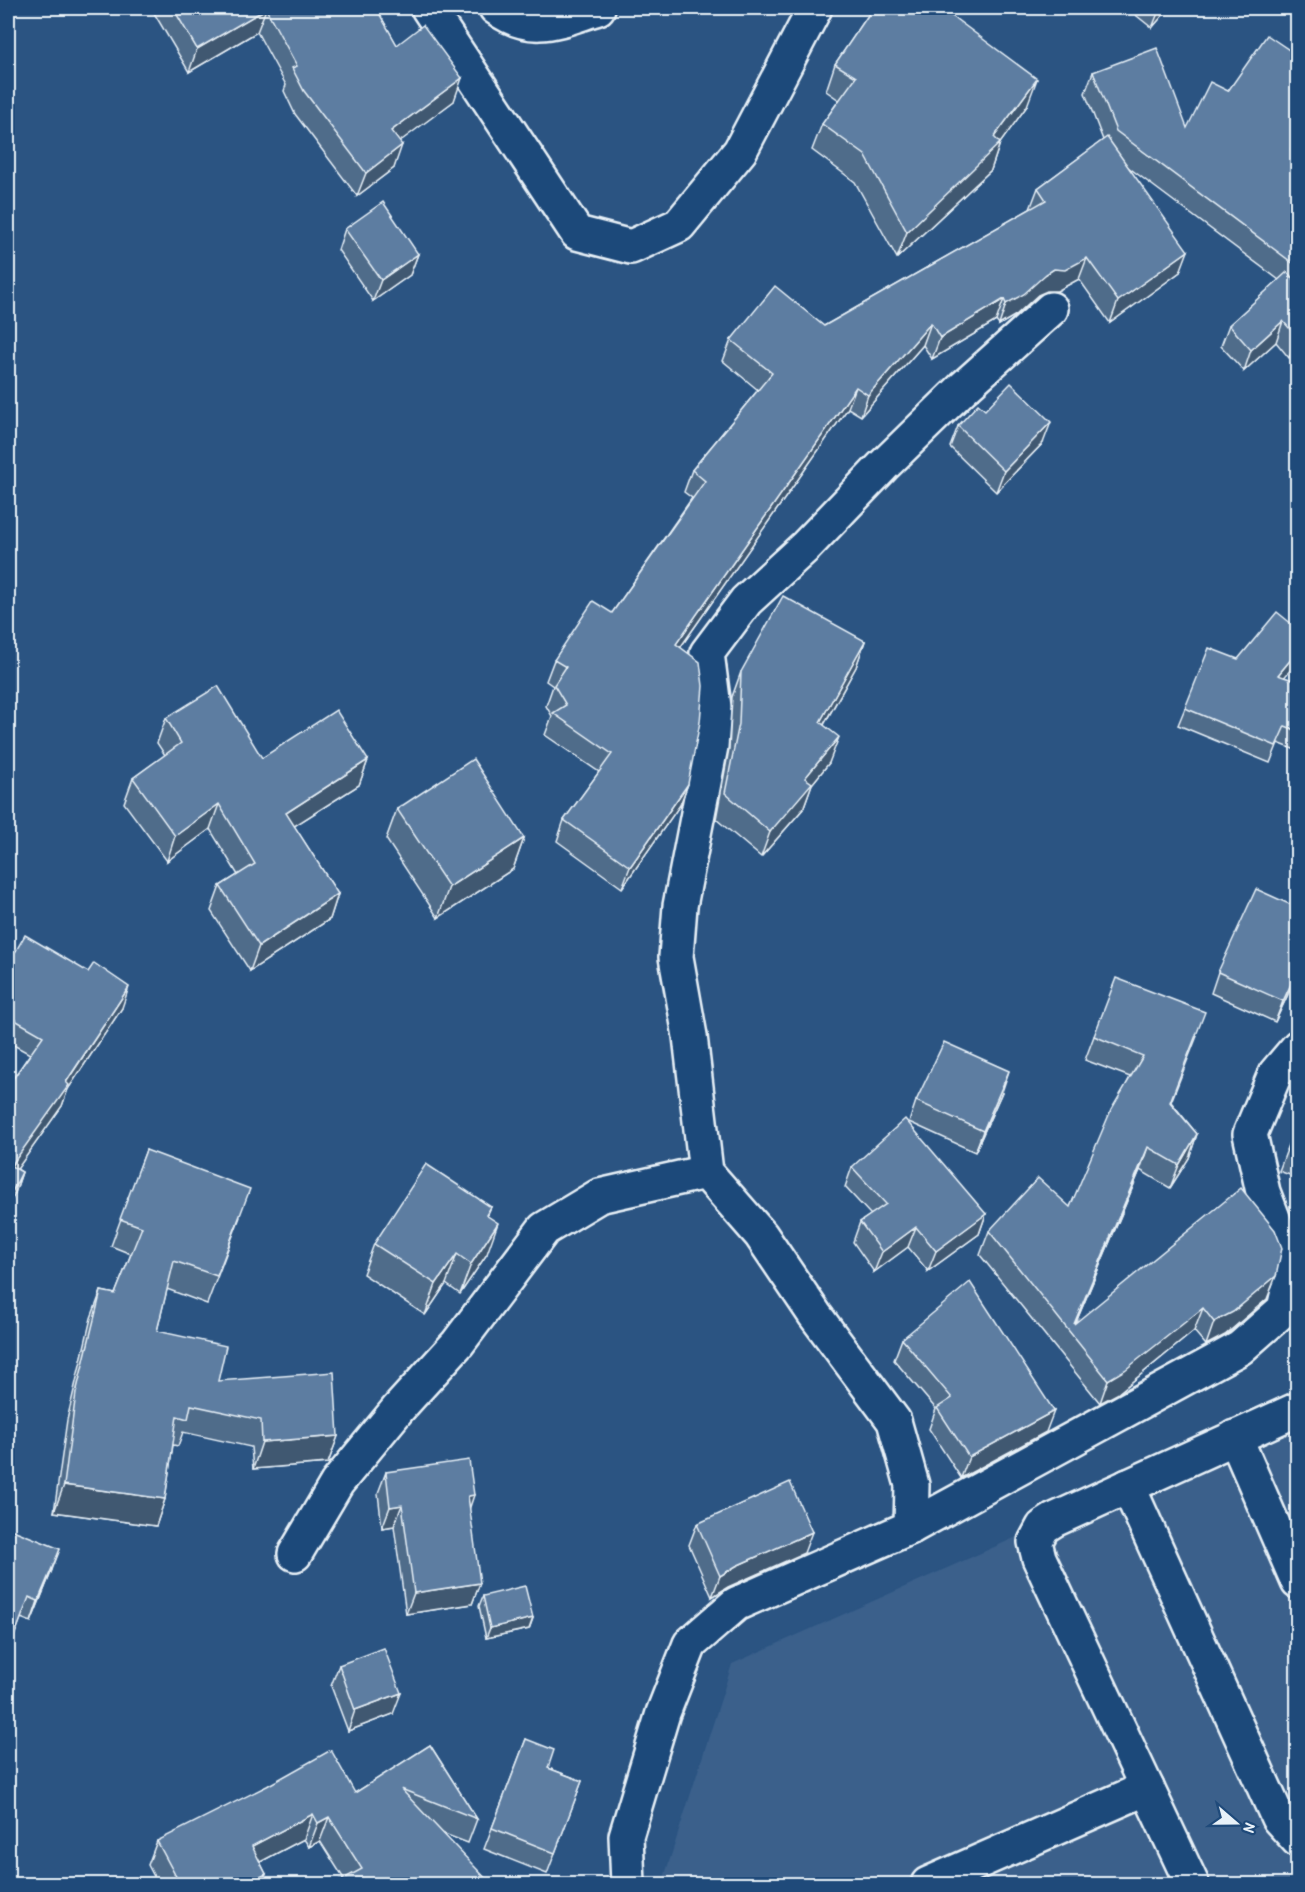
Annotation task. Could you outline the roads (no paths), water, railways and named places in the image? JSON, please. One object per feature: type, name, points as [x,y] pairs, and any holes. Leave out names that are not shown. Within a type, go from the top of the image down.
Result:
[{"type":"street","points":[[428,8],[577,233],[631,248],[679,225],[740,151],[815,8]]},
{"type":"street","points":[[496,8],[510,18],[547,24],[598,8]]},
{"type":"street","points":[[911,1527],[912,1485],[894,1421],[815,1315],[761,1235],[706,1172],[690,1036],[676,957],[680,906],[711,746],[714,707],[707,653],[746,601],[806,546],[963,388],[1051,309]]},
{"type":"street","points":[[628,1884],[626,1836],[663,1713],[690,1644],[736,1604],[911,1527],[1240,1348],[1284,1309],[1293,1270],[1263,1192],[1250,1134],[1275,1074],[1298,1047]]},
{"type":"street","points":[[295,1554],[337,1483],[398,1409],[459,1342],[544,1229],[599,1196],[706,1172]]},
{"type":"street","points":[[1191,1884],[1039,1558],[1035,1542],[1043,1527],[1054,1520],[1298,1409]]},
{"type":"street","points":[[1235,1437],[1298,1582]]},
{"type":"street","points":[[1128,1486],[1278,1818],[1298,1840]]},
{"type":"street","points":[[928,1884],[1147,1788]]}]
